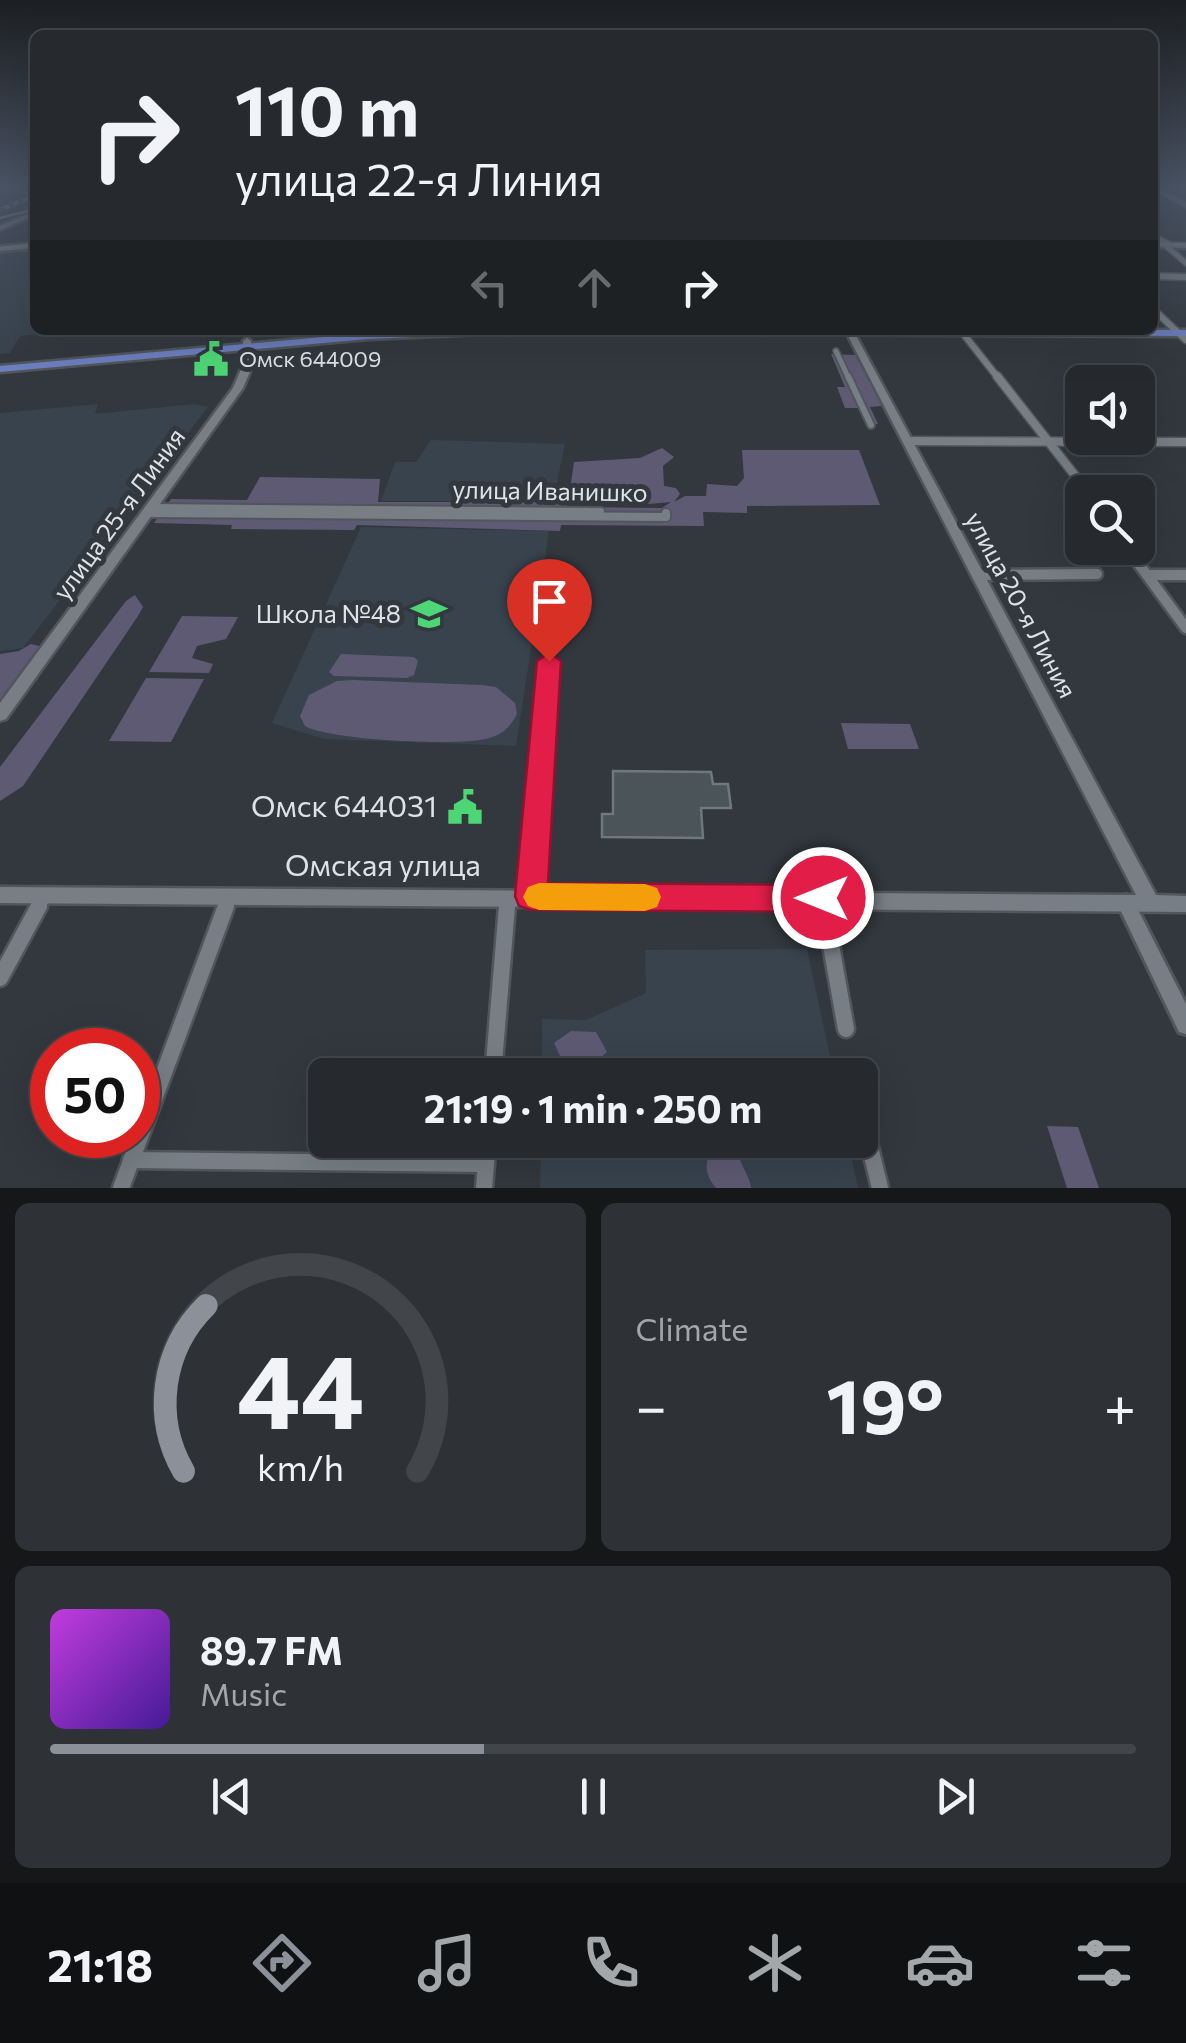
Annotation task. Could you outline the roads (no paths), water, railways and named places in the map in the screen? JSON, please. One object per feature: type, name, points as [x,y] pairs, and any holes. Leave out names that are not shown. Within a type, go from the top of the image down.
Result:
[{"type":"main road","points":[[1158,245],[1186,246]]},
{"type":"main road","points":[[0,366],[312,335]]},
{"type":"main road","points":[[248,339],[362,335]]},
{"type":"main road","name":"улица 20-я Линия","points":[[853,335],[1150,903]]},
{"type":"main road","name":"улица 25-я Линия","points":[[0,715],[238,388],[247,366],[248,339]]},
{"type":"main road","name":"Омская улица","points":[[0,895],[823,898],[1186,904]]},
{"type":"street","points":[[1163,242],[1186,262]]},
{"type":"street","points":[[0,249],[30,246]]},
{"type":"street","points":[[1158,276],[1186,276]]},
{"type":"street","points":[[1158,313],[1182,332]]},
{"type":"street","points":[[965,335],[1075,475]]},
{"type":"street","points":[[836,351],[871,424]]},
{"type":"street","points":[[907,441],[1186,442]]},
{"type":"street","name":"улица Иванишко","points":[[150,510],[666,512],[666,517],[150,510]]},
{"type":"street","points":[[1140,565],[1186,628]]},
{"type":"street","points":[[977,575],[1097,574]]},
{"type":"street","points":[[1147,574],[1186,575]]},
{"type":"street","points":[[531,896],[549,661]]},
{"type":"street","points":[[0,978],[46,894]]},
{"type":"street","points":[[121,1188],[230,895]]},
{"type":"street","points":[[494,1058],[508,896]]},
{"type":"street","points":[[823,898],[846,1029]]},
{"type":"street","points":[[1126,903],[1186,1025]]},
{"type":"street","points":[[484,1188],[486,1158]]},
{"type":"street","points":[[873,1158],[880,1188]]},
{"type":"street","points":[[131,1160],[486,1164]]},
{"type":"tram line","points":[[1158,244],[1186,244]]},
{"type":"tram line","points":[[0,248],[30,245]]},
{"type":"place","name":"Омск 644009","points":[[211,359]]},
{"type":"place","name":"Школа №48","points":[[429,614]]},
{"type":"place","name":"Омск 644031","points":[[465,807]]}]
